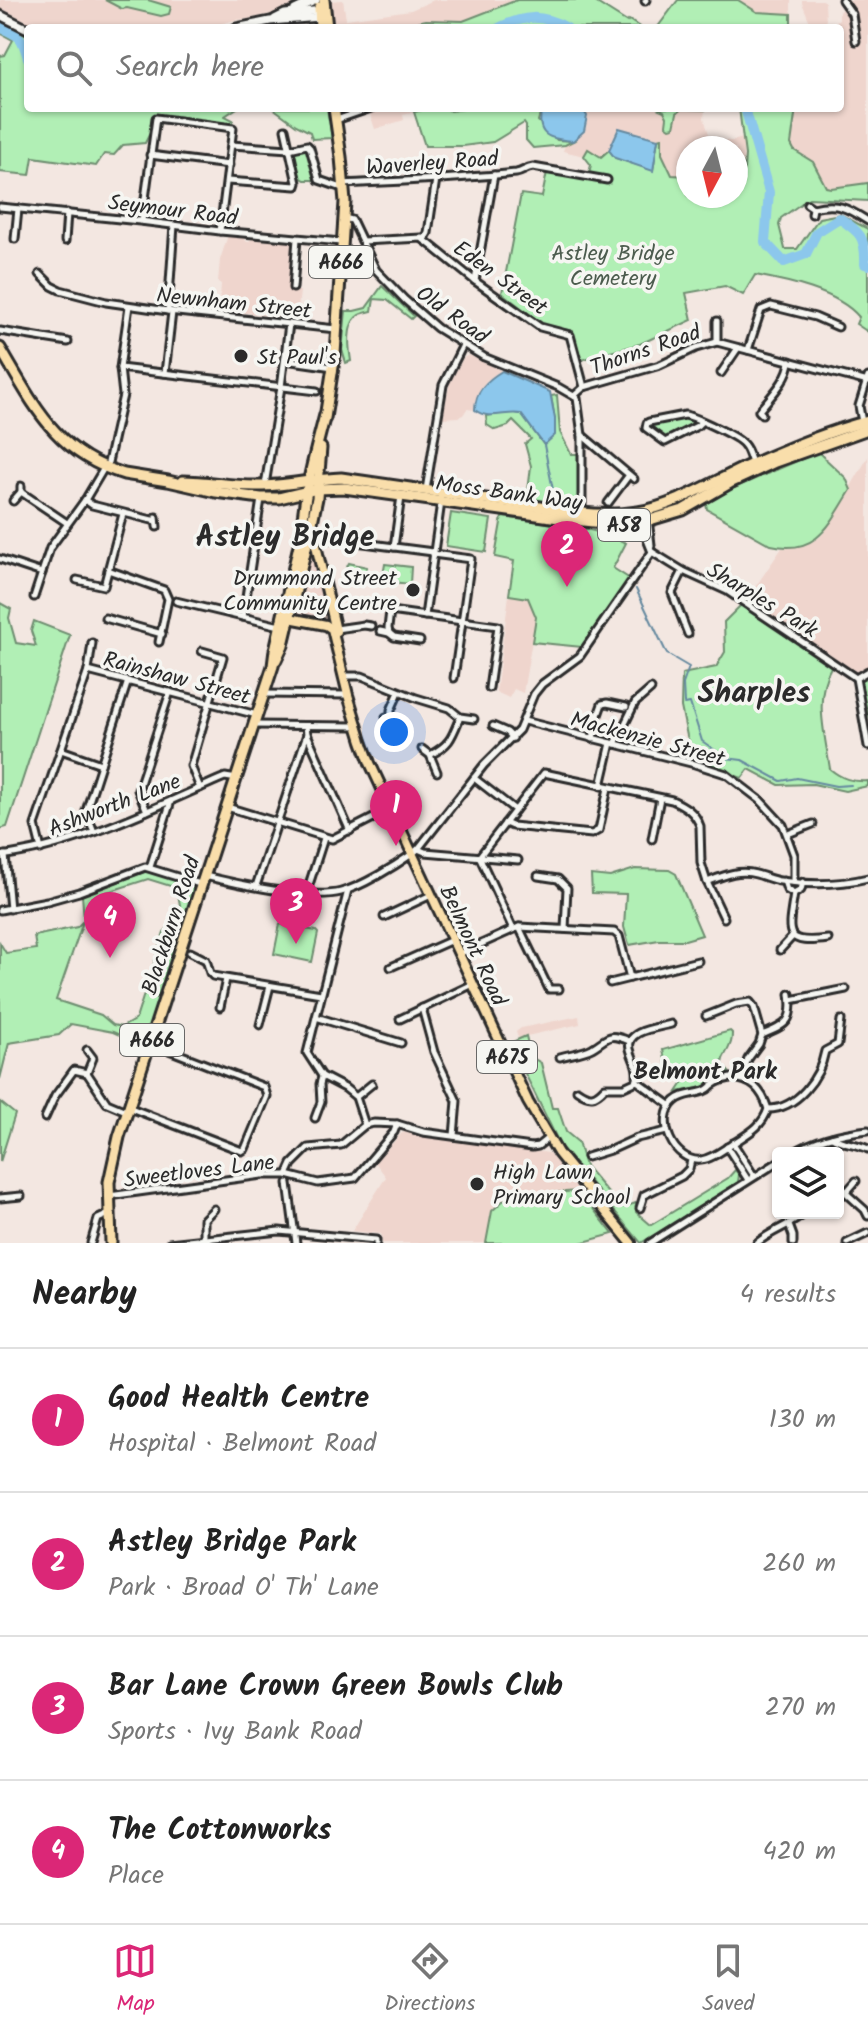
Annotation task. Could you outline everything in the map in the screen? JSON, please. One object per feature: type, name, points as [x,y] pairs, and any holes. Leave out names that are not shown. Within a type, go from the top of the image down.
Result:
[{"type":"highway","name":"Blackburn Road","points":[[111,1243],[108,1196],[111,1168],[127,1109],[273,666],[307,529],[333,367],[344,218],[345,187],[335,112]]},
{"type":"highway","name":"A58","points":[[2,355],[54,432],[74,451],[105,468],[201,489],[261,498],[279,498],[313,486]]},
{"type":"highway","name":"Blackburn Road","points":[[307,529],[303,514],[321,453],[325,415]]},
{"type":"highway","name":"Moss Bank Way","points":[[313,486],[341,478],[426,495],[582,513],[604,515],[641,511],[686,496],[752,464],[866,426]]},
{"type":"highway","name":"Moss Bank Way","points":[[313,486],[401,496],[426,495],[441,501],[573,520],[623,525],[644,523],[683,510],[775,462],[866,426]]},
{"type":"highway","points":[[321,453],[328,471],[341,478]]},
{"type":"highway","name":"A58","points":[[168,481],[313,486]]},
{"type":"highway","points":[[279,498],[298,507],[303,514]]},
{"type":"main road","points":[[286,623],[332,630],[307,529]]},
{"type":"main road","name":"Belmont Road","points":[[332,630],[348,695],[370,763],[415,851],[431,895],[528,1102],[571,1170],[631,1243]]},
{"type":"street","points":[[842,0],[854,19],[856,41]]},
{"type":"street","points":[[270,21],[285,14],[322,12]]},
{"type":"street","points":[[255,24],[322,12]]},
{"type":"street","points":[[0,15],[24,27]]},
{"type":"street","points":[[336,120],[359,112]]},
{"type":"street","points":[[142,221],[156,118],[233,128],[220,231]]},
{"type":"street","points":[[227,181],[296,186],[285,129]]},
{"type":"street","points":[[231,145],[289,149],[308,146],[319,180],[345,187]]},
{"type":"street","points":[[150,155],[229,165]]},
{"type":"street","name":"Waverley Road","points":[[345,187],[522,172],[527,167],[607,180]]},
{"type":"street","points":[[475,281],[494,175]]},
{"type":"street","points":[[424,240],[436,179]]},
{"type":"street","points":[[811,209],[826,205],[842,206],[868,221]]},
{"type":"street","name":"Seymour Road","points":[[0,207],[342,242]]},
{"type":"street","points":[[15,239],[18,209]]},
{"type":"street","points":[[65,241],[67,213]]},
{"type":"street","name":"Old Road","points":[[344,218],[352,220],[384,280],[437,328],[484,357],[576,396]]},
{"type":"street","points":[[165,373],[174,225]]},
{"type":"street","points":[[293,288],[297,239]]},
{"type":"street","name":"Eden Street","points":[[362,241],[424,240],[540,327],[570,335],[584,387]]},
{"type":"street","points":[[39,286],[46,280],[40,274]]},
{"type":"street","name":"Newnham Street","points":[[46,280],[60,290],[129,306],[336,329]]},
{"type":"street","points":[[34,597],[50,548],[105,468],[123,395],[120,368],[129,306]]},
{"type":"street","points":[[748,350],[761,310],[766,307],[815,317],[838,327]]},
{"type":"street","points":[[717,321],[717,342]]},
{"type":"street","points":[[265,486],[289,324]]},
{"type":"street","points":[[0,331],[68,342]]},
{"type":"street","name":"Thorns Road","points":[[576,396],[584,387],[660,365],[717,342],[868,380]]},
{"type":"street","points":[[426,495],[443,385],[463,345]]},
{"type":"street","points":[[721,373],[738,347]]},
{"type":"street","points":[[285,360],[333,367]]},
{"type":"street","points":[[762,414],[759,411],[784,378],[791,366],[790,361]]},
{"type":"street","points":[[120,368],[317,391]]},
{"type":"street","points":[[866,426],[859,406],[868,380]]},
{"type":"street","points":[[576,396],[582,435],[582,513]]},
{"type":"street","points":[[702,421],[668,441],[661,441],[646,428],[649,422],[685,415],[702,421],[743,443],[752,464]]},
{"type":"street","points":[[582,435],[632,477],[608,503]]},
{"type":"street","points":[[13,501],[21,489],[67,523]]},
{"type":"street","points":[[394,547],[401,496]]},
{"type":"street","points":[[243,617],[261,498]]},
{"type":"street","points":[[85,500],[92,505],[156,522]]},
{"type":"street","points":[[425,616],[441,501]]},
{"type":"street","points":[[0,910],[79,892],[145,867],[203,880],[306,894],[330,894],[348,890],[415,851],[487,762],[513,738],[524,721],[534,694],[580,656],[652,552],[641,511]]},
{"type":"street","points":[[641,511],[644,523]]},
{"type":"street","points":[[82,579],[104,586],[123,514]]},
{"type":"street","points":[[325,538],[471,559],[454,678]]},
{"type":"street","name":"Sharples Park","points":[[652,552],[683,571],[727,591],[856,678]]},
{"type":"street","points":[[0,557],[42,573]]},
{"type":"street","points":[[108,570],[164,590],[168,599],[159,642]]},
{"type":"street","points":[[683,571],[672,593],[688,634]]},
{"type":"street","points":[[181,612],[180,602],[243,617],[286,623]]},
{"type":"street","points":[[389,633],[390,611],[498,626],[489,688]]},
{"type":"street","points":[[105,618],[116,618],[162,634]]},
{"type":"street","points":[[332,630],[371,626]]},
{"type":"street","points":[[380,631],[394,637],[420,641]]},
{"type":"street","points":[[41,849],[35,825],[88,671],[92,643]]},
{"type":"street","points":[[200,788],[191,766],[223,657],[202,651]]},
{"type":"street","name":"Rainshaw Street","points":[[88,671],[210,703],[256,720],[306,726],[357,726]]},
{"type":"street","points":[[868,671],[856,678],[868,746]]},
{"type":"street","points":[[344,676],[362,676],[449,708],[460,717],[474,719]]},
{"type":"street","points":[[94,832],[86,811],[128,681]]},
{"type":"street","points":[[505,823],[592,834],[599,830],[613,744],[635,703],[652,688]]},
{"type":"street","points":[[147,811],[138,790],[170,692]]},
{"type":"street","points":[[390,719],[399,692]]},
{"type":"street","points":[[264,694],[348,695]]},
{"type":"street","points":[[593,739],[602,704],[626,707]]},
{"type":"street","points":[[430,755],[450,741],[460,717]]},
{"type":"street","name":"Mackenzie Street","points":[[524,721],[726,774],[751,791],[783,825],[794,855],[794,882]]},
{"type":"street","points":[[306,726],[350,831]]},
{"type":"street","points":[[493,726],[513,738]]},
{"type":"street","points":[[256,886],[307,734]]},
{"type":"street","points":[[422,749],[430,755],[437,772]]},
{"type":"street","points":[[61,750],[102,764]]},
{"type":"street","points":[[479,857],[544,773],[660,798],[678,803],[698,820],[701,863],[724,918]]},
{"type":"street","name":"Ashworth Lane","points":[[2,855],[41,849],[94,832],[225,777],[237,779]]},
{"type":"street","points":[[474,778],[515,810]]},
{"type":"street","points":[[652,839],[660,798]]},
{"type":"street","points":[[150,867],[171,801]]},
{"type":"street","points":[[227,807],[334,839],[391,809]]},
{"type":"street","points":[[787,834],[813,824]]},
{"type":"street","points":[[306,894],[324,838]]},
{"type":"street","points":[[415,851],[518,860]]},
{"type":"street","points":[[2,855],[10,909]]},
{"type":"street","points":[[479,857],[549,989],[559,989]]},
{"type":"street","points":[[707,882],[740,872],[794,882],[844,884],[868,878]]},
{"type":"street","points":[[538,876],[558,879],[567,888],[565,929]]},
{"type":"street","points":[[784,881],[787,890],[794,894]]},
{"type":"street","points":[[794,894],[801,890],[803,882]]},
{"type":"street","points":[[348,890],[307,1048],[309,1058],[322,1076],[356,1097],[365,1125]]},
{"type":"street","points":[[794,894],[789,923],[793,936],[806,942],[828,939]]},
{"type":"street","points":[[384,917],[431,895]]},
{"type":"street","points":[[459,954],[516,928],[617,933],[630,978]]},
{"type":"street","points":[[780,950],[793,936]]},
{"type":"street","points":[[391,967],[452,940]]},
{"type":"street","points":[[190,952],[206,960],[212,975],[321,994]]},
{"type":"street","points":[[610,983],[698,961]]},
{"type":"street","points":[[220,1007],[226,979]]},
{"type":"street","points":[[400,1019],[473,984]]},
{"type":"street","points":[[260,1025],[270,986]]},
{"type":"street","points":[[762,1035],[789,1019],[792,1009],[790,997],[843,990],[843,1001]]},
{"type":"street","points":[[707,1006],[709,1015],[736,1004],[750,1002],[754,1007],[762,1035],[741,1078]]},
{"type":"street","points":[[422,1008],[434,1052],[457,1101],[454,1136]]},
{"type":"street","points":[[316,1017],[401,1043]]},
{"type":"street","points":[[629,1041],[638,1033],[668,1025],[664,1017]]},
{"type":"street","points":[[768,1109],[785,1106],[806,1090],[821,1068],[822,1049],[838,1044],[843,1029],[841,1020]]},
{"type":"street","points":[[567,1064],[562,1056],[592,1048],[602,1039],[613,1036],[629,1041]]},
{"type":"street","points":[[629,1041],[637,1064],[637,1081]]},
{"type":"street","points":[[45,1119],[55,1096],[74,1070],[87,1073],[107,1103],[242,1151],[245,1149],[267,1096],[264,1087],[151,1043]]},
{"type":"street","points":[[87,1050],[93,1058],[87,1073]]},
{"type":"street","points":[[315,1118],[321,1102],[322,1076]]},
{"type":"street","points":[[741,1078],[760,1090],[768,1109],[762,1124],[707,1159],[691,1160],[681,1154],[667,1131],[670,1105],[683,1095],[705,1091],[722,1080],[741,1078]]},
{"type":"street","points":[[575,1101],[579,1092],[592,1097],[605,1087],[624,1087],[637,1081]]},
{"type":"street","points":[[637,1081],[670,1105]]},
{"type":"street","points":[[356,1097],[372,1084]]},
{"type":"street","points":[[287,1175],[292,1164],[308,1148],[341,1145],[365,1125],[384,1122],[423,1132],[532,1147],[548,1138]]},
{"type":"street","name":"Sweetloves Lane","points":[[108,1196],[274,1174],[318,1183],[355,1178],[394,1132],[397,1124]]},
{"type":"street","points":[[803,1147],[831,1137],[868,1130]]},
{"type":"street","points":[[595,1165],[590,1156],[637,1138],[667,1131]]},
{"type":"street","points":[[831,1137],[868,1149]]},
{"type":"street","points":[[730,1145],[751,1178]]},
{"type":"street","points":[[640,1208],[638,1199],[686,1173],[691,1160]]},
{"type":"street","points":[[650,1243],[772,1166]]},
{"type":"street","points":[[856,1181],[845,1192],[868,1216]]},
{"type":"street","points":[[288,1183],[296,1243]]},
{"type":"street","points":[[0,1198],[21,1196]]},
{"type":"street","points":[[204,1241],[204,1219],[214,1209]]},
{"type":"street","points":[[91,1243],[98,1219],[109,1214]]},
{"type":"street","points":[[757,1243],[797,1219]]},
{"type":"street","points":[[789,1225],[793,1243]]},
{"type":"street","points":[[169,1243],[279,1231],[376,1240],[376,1243]]},
{"type":"street","points":[[847,1243],[868,1233]]},
{"type":"shaded area","points":[[0,0],[105,0],[122,9],[161,16],[171,7],[148,0],[308,0],[280,12],[220,24],[33,24],[0,8]]},
{"type":"shaded area","points":[[343,0],[346,19],[411,10],[434,0],[517,0],[463,21],[426,20],[408,24],[332,24],[329,1]]},
{"type":"shaded area","points":[[738,0],[791,0],[791,14],[757,12]]},
{"type":"shaded area","points":[[802,0],[823,0],[826,23],[839,19],[839,12],[849,0],[868,0],[868,183],[826,187],[813,162],[791,144],[795,112],[844,112],[844,24],[811,24]]},
{"type":"shaded area","points":[[369,112],[415,112],[403,115],[404,120],[375,129]]},
{"type":"shaded area","points":[[584,112],[665,112],[674,127],[678,112],[705,112],[709,134],[676,136],[676,176],[673,176],[661,154],[662,139],[620,128],[602,157],[588,149],[584,156],[563,151],[565,145],[573,141],[587,116]]},
{"type":"shaded area","points":[[228,235],[243,237],[247,242],[254,238],[293,241],[289,290],[300,291],[297,318],[219,310],[220,260]]},
{"type":"shaded area","points":[[469,355],[502,371],[486,381],[475,401],[475,410],[467,409],[458,417],[442,418],[450,383],[463,358]]},
{"type":"shaded area","points":[[868,457],[868,668],[857,673],[747,599],[782,548],[801,546],[820,537]]},
{"type":"shaded area","points":[[311,546],[327,618],[321,620],[297,616]]},
{"type":"shaded area","points":[[509,595],[528,598],[536,617],[523,693],[514,689],[509,698],[496,692]]},
{"type":"shaded area","points":[[579,1016],[580,1024],[518,1038],[516,1032],[521,1028]]},
{"type":"shaded area","name":"High Lawn Primary School","points":[[409,1131],[422,1136],[549,1153],[579,1191],[508,1196],[492,1211],[486,1243],[382,1243],[381,1234],[352,1231],[386,1177],[375,1162],[402,1133]]},
{"type":"green space","points":[[105,0],[148,0],[171,7],[169,14],[161,16],[122,9]]},
{"type":"green space","points":[[517,0],[592,0],[635,24],[408,24],[426,20],[463,21]]},
{"type":"green space","points":[[678,0],[738,0],[757,12],[791,14],[791,24],[660,24]]},
{"type":"green space","points":[[0,23],[24,33],[24,112],[231,112],[225,116],[233,120],[231,130],[161,121],[156,134],[149,135],[145,143],[123,145],[114,155],[104,154],[96,166],[33,157],[30,175],[0,172],[0,56],[5,55],[13,40],[0,33]]},
{"type":"green space","points":[[278,112],[328,112],[332,138],[312,139],[310,132]]},
{"type":"green space","points":[[414,112],[541,112],[538,121],[557,140],[573,141],[565,145],[533,148],[526,140],[524,123],[493,142],[425,146]]},
{"type":"green space","points":[[664,112],[678,112],[674,127],[666,125]]},
{"type":"green space","name":"Astley Bridge Cemetery","points":[[740,112],[795,112],[791,144],[794,150],[813,162],[826,187],[868,183],[868,201],[809,198],[781,218],[779,225],[785,249],[797,249],[819,218],[840,214],[868,229],[868,332],[856,324],[859,317],[838,300],[811,288],[755,275],[743,295],[725,286],[686,293],[692,320],[640,344],[581,360],[573,331],[542,324],[502,293],[521,194],[542,197],[547,172],[587,180],[591,165],[584,156],[588,149],[601,157],[609,150],[615,158],[653,170],[658,139],[662,138],[662,154],[672,175],[676,175],[676,208],[748,208],[748,136],[743,136]]},
{"type":"green space","points":[[306,148],[317,180],[300,177],[293,151]]},
{"type":"green space","points":[[382,286],[414,316],[411,319],[387,300],[374,299],[372,311],[359,315],[352,324],[349,336],[351,361],[346,363],[342,350],[346,311],[366,308]]},
{"type":"green space","points":[[557,395],[560,432],[571,454],[580,454],[578,505],[575,507],[533,501],[528,491],[531,466],[525,444],[531,439],[513,421],[495,430],[487,425],[486,416],[511,412],[521,414],[544,445],[555,419],[551,396]]},
{"type":"green space","points":[[686,418],[694,421],[694,426],[665,439],[649,427],[650,424]]},
{"type":"green space","points":[[818,452],[846,478],[851,490],[829,525],[811,541],[800,546],[771,545],[707,509],[706,504],[734,488]]},
{"type":"green space","points":[[451,513],[491,519],[486,552],[446,546]]},
{"type":"green space","points":[[502,517],[581,528],[626,543],[613,568],[630,579],[582,647],[532,642],[536,617],[528,598],[509,595],[514,561],[495,557]]},
{"type":"green space","points":[[349,563],[367,567],[365,581],[350,580]]},
{"type":"green space","points":[[385,564],[411,567],[410,584],[382,581]]},
{"type":"green space","points":[[0,603],[11,609],[9,618],[16,643],[36,646],[31,631],[34,621],[70,635],[7,827],[0,829]]},
{"type":"green space","points":[[741,605],[832,665],[826,677],[822,703],[830,769],[848,779],[868,781],[868,786],[845,791],[813,784],[779,785],[749,769],[742,778],[697,762],[681,707],[682,674],[716,667],[725,652],[724,622]]},
{"type":"green space","points":[[868,671],[868,746],[856,678]]},
{"type":"green space","points":[[635,869],[669,870],[676,874],[702,935],[685,940],[629,945],[624,927],[626,894],[592,893],[591,875],[610,877]]},
{"type":"green space","points":[[147,871],[192,885],[194,890],[188,911],[182,917],[178,918],[181,911],[177,888],[148,879],[95,896],[84,919],[82,895]]},
{"type":"green space","points":[[83,921],[56,1000],[101,1015],[113,1025],[122,1027],[136,1019],[164,932],[175,927],[181,931],[144,1046],[113,1032],[71,1024],[59,1035],[9,1043],[0,1079],[0,943],[6,953],[36,949],[34,936],[77,927]]},
{"type":"green space","points":[[280,924],[318,933],[312,962],[274,954]]},
{"type":"green space","points":[[730,1031],[731,1042],[723,1058],[729,1072],[705,1087],[677,1092],[683,1083],[667,1069],[663,1050]]},
{"type":"green space","points":[[526,1036],[531,1057],[541,1063],[552,1108],[558,1108],[566,1132],[578,1142],[585,1166],[619,1206],[636,1203],[636,1212],[651,1225],[728,1178],[735,1170],[739,1175],[738,1182],[641,1243],[561,1147],[510,1043]]},
{"type":"green space","points":[[0,1102],[15,1114],[0,1162]]},
{"type":"green space","points":[[579,1191],[613,1234],[580,1243],[486,1243],[492,1211],[508,1196]]},
{"type":"water","points":[[541,112],[584,112],[587,116],[584,131],[573,141],[546,134],[542,130]]},
{"type":"water","points":[[619,128],[658,139],[653,171],[615,158],[609,150]]},
{"type":"water","points":[[502,371],[550,392],[555,435],[544,445],[521,414],[486,415],[475,410],[483,387]]},
{"type":"waterway","points":[[509,24],[533,18],[558,24]]},
{"type":"waterway","points":[[0,27],[20,38],[24,45]]},
{"type":"waterway","points":[[746,112],[769,192],[765,242],[784,262],[806,254],[817,232],[839,218],[860,236],[865,264],[868,265]]},
{"type":"waterway","points":[[544,445],[554,495]]},
{"type":"waterway","points":[[636,589],[667,654],[689,667],[683,684],[684,704],[690,703],[702,741],[726,758],[742,760],[781,781],[797,778],[836,786],[851,785]]},
{"type":"place","name":"St Paul's","points":[[241,356]]},
{"type":"place","name":"Astley Bridge Park","points":[[567,587]]},
{"type":"place","name":"Drummond Street Community Centre","points":[[413,590]]},
{"type":"place","name":"Good Health Centre","points":[[396,846]]},
{"type":"place","name":"Bar Lane Crown Green Bowls Club","points":[[296,944]]},
{"type":"place","name":"The Cottonworks","points":[[110,958]]},
{"type":"place","name":"High Lawn Primary School","points":[[477,1184]]},
{"type":"district","name":"Astley Bridge","points":[[285,536]]},
{"type":"district","name":"Sharples","points":[[754,692]]},
{"type":"district","name":"Belmont Park","points":[[705,1071]]}]
